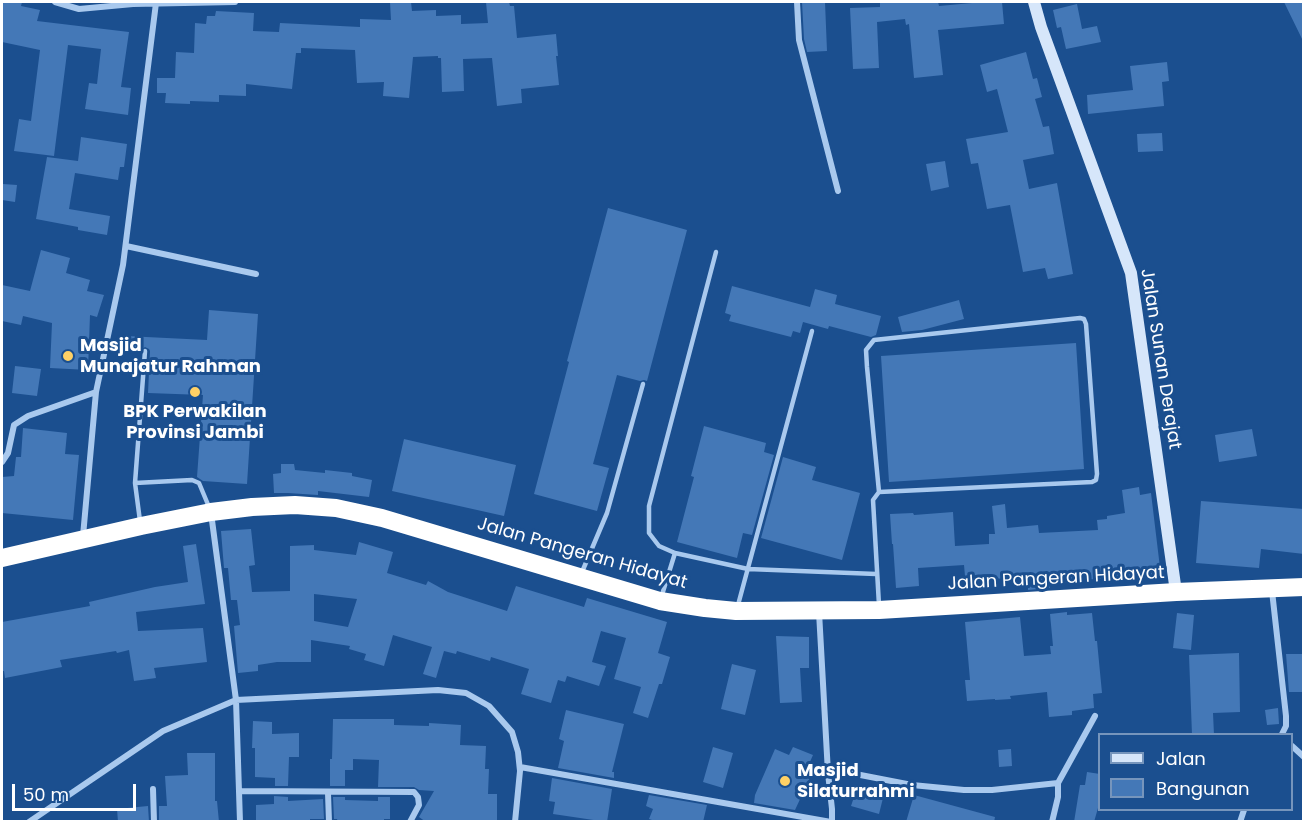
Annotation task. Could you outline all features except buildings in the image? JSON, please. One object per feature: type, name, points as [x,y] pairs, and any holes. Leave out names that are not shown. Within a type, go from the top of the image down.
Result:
[{"type":"highway","name":"Jalan Pangeran Hidayat","points":[[2,558],[211,512],[284,506],[336,508],[382,518],[660,601],[736,611],[879,610],[1176,592],[1304,587]]},
{"type":"street","points":[[55,2],[79,9],[133,3],[235,2]]},
{"type":"street","points":[[83,539],[96,392],[126,246],[156,2]]},
{"type":"street","points":[[797,2],[799,40],[838,191]]},
{"type":"street","name":"Jalan Sunan Derajat","points":[[1034,2],[1041,27],[1131,273],[1176,592]]},
{"type":"street","points":[[126,246],[256,274]]},
{"type":"street","points":[[2,462],[8,453],[14,425],[28,416],[96,392]]},
{"type":"street","points":[[211,512],[236,700],[240,822]]},
{"type":"street","points":[[1272,588],[1286,716],[1286,726],[1283,733]]},
{"type":"street","points":[[520,768],[831,822],[819,611]]},
{"type":"street","points":[[29,822],[163,731],[236,700],[438,690],[466,693],[489,706],[512,732],[520,768],[515,822]]},
{"type":"street","points":[[1052,822],[1058,797],[1058,783],[1095,716]]},
{"type":"street","points":[[828,773],[845,772],[912,784],[964,790],[992,790],[1058,783]]},
{"type":"street","points":[[153,789],[154,822]]},
{"type":"street","points":[[239,791],[414,792],[418,796],[419,805],[410,822]]},
{"type":"street","points":[[328,792],[329,822]]},
{"type":"lane","points":[[716,252],[649,506],[649,533],[660,546],[675,553],[748,569],[876,574]]},
{"type":"lane","points":[[879,492],[1096,480],[1084,320],[1080,318],[874,340],[866,350],[879,492],[873,500],[879,610]]},
{"type":"lane","points":[[736,611],[812,331]]},
{"type":"lane","points":[[141,526],[135,483],[145,351]]},
{"type":"lane","points":[[580,577],[607,513],[643,384]]},
{"type":"lane","points":[[135,483],[192,480],[199,483],[211,512]]},
{"type":"lane","points":[[660,601],[675,553]]},
{"type":"place","name":"Masjid Munajatur Rahman","points":[[68,356]]},
{"type":"place","name":"BPK Perwakilan Provinsi Jambi","points":[[195,392]]},
{"type":"place","name":"Masjid Silaturrahmi","points":[[785,781]]}]
